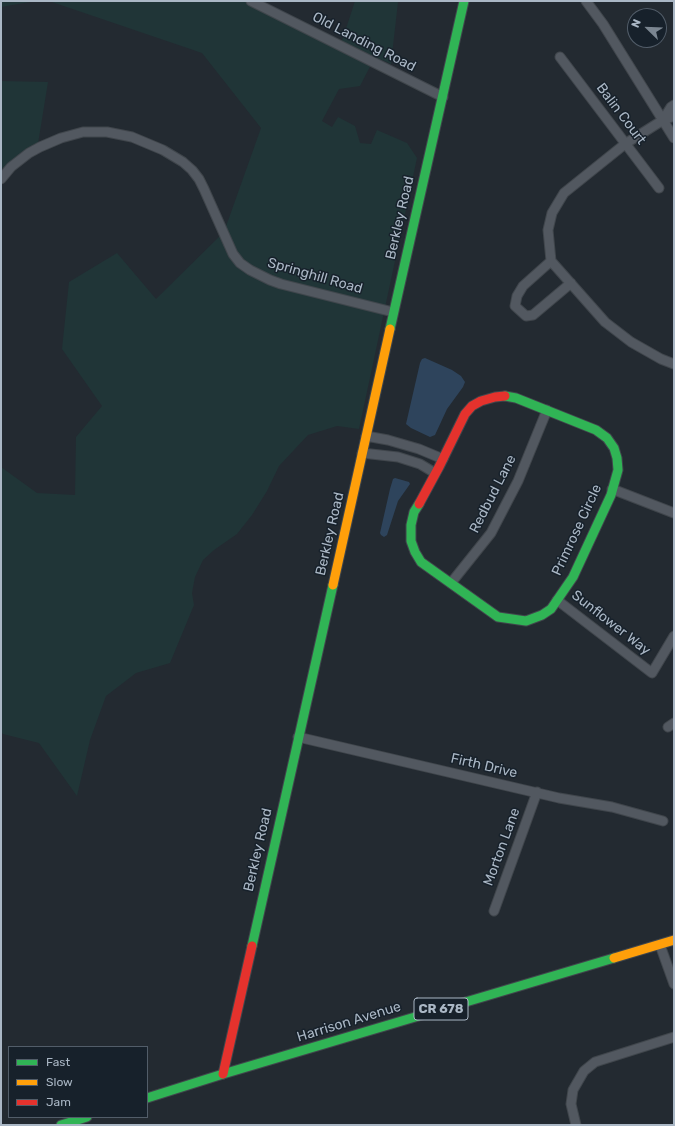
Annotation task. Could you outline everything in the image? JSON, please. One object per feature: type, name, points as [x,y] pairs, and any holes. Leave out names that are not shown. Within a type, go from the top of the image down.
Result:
[{"type":"street","name":"Old Landing Road","points":[[251,1],[443,97]]},
{"type":"street","name":"Berkley Road","points":[[223,1074],[464,1]]},
{"type":"street","points":[[586,1],[603,24],[674,138]]},
{"type":"street","name":"Balin Court","points":[[560,57],[659,188]]},
{"type":"street","points":[[663,120],[671,107],[674,105]]},
{"type":"street","points":[[674,116],[663,120],[625,144],[564,193],[552,213],[548,230],[551,261],[605,322],[631,342],[661,359],[674,364]]},
{"type":"street","name":"Springhill Road","points":[[1,179],[11,167],[29,153],[40,146],[61,138],[83,132],[108,132],[132,137],[168,153],[192,170],[199,179],[233,254],[240,263],[250,270],[281,284],[393,312]]},
{"type":"street","points":[[551,261],[523,286],[517,296],[515,306],[526,316],[533,315],[570,283]]},
{"type":"street","name":"Primrose Circle","points":[[495,396],[516,398],[596,430],[607,438],[614,448],[617,458],[618,470],[612,489],[573,577],[551,609],[542,615],[526,621],[498,617],[421,562],[415,552],[411,540],[411,526],[414,512],[443,459],[465,414],[472,406],[495,396]]},
{"type":"street","name":"Redbud Lane","points":[[451,583],[492,534],[518,481],[547,410]]},
{"type":"street","points":[[366,436],[388,440],[419,449],[443,459]]},
{"type":"street","points":[[362,453],[398,458],[420,464],[435,473]]},
{"type":"street","points":[[612,489],[674,513]]},
{"type":"street","name":"Sunflower Way","points":[[557,600],[652,672],[674,636]]},
{"type":"street","name":"Firth Drive","points":[[298,737],[559,798],[612,807],[663,821]]},
{"type":"street","name":"Morton Lane","points":[[494,911],[537,792]]},
{"type":"street","name":"Harrison Avenue","points":[[148,1098],[674,940]]},
{"type":"street","points":[[660,944],[674,984]]},
{"type":"street","points":[[576,1125],[571,1104],[573,1090],[584,1071],[595,1062],[674,1036]]},
{"type":"street","points":[[62,1125],[84,1118]]},
{"type":"green space","points":[[1,1],[36,1],[1,7]]},
{"type":"green space","points":[[49,1],[262,1],[342,41],[355,1],[398,2],[391,64],[375,57],[360,86],[339,89],[322,121],[332,127],[338,117],[355,126],[360,143],[371,144],[377,130],[407,143],[417,158],[359,429],[337,426],[308,435],[279,466],[267,491],[252,515],[237,534],[214,550],[203,560],[195,577],[192,593],[194,605],[170,663],[136,673],[106,696],[90,740],[77,796],[39,743],[3,734],[1,732],[1,467],[37,493],[75,495],[76,437],[102,406],[62,349],[69,282],[117,253],[156,299],[224,232],[261,128],[202,53]]},
{"type":"green space","points":[[1,81],[48,82],[37,150],[8,170],[1,168]]},
{"type":"water","points":[[425,358],[452,370],[461,376],[465,382],[447,409],[435,435],[430,437],[406,424],[420,363],[422,359]]},
{"type":"water","points":[[395,478],[409,482],[410,484],[398,501],[387,535],[384,537],[380,533],[390,489],[393,479]]},
{"type":"traffic: fast","points":[[390,329],[464,1]]},
{"type":"traffic: fast","points":[[419,504],[414,512],[411,525],[411,541],[421,562],[498,617],[526,621],[542,615],[551,609],[573,577],[611,495],[618,470],[617,458],[614,448],[607,438],[596,430],[516,398],[505,396]]},
{"type":"traffic: fast","points":[[252,946],[333,585]]},
{"type":"traffic: fast","points":[[148,1098],[614,958]]},
{"type":"traffic: fast","points":[[61,1125],[84,1118]]},
{"type":"traffic: slow","points":[[333,585],[390,329]]},
{"type":"traffic: slow","points":[[614,958],[674,940]]},
{"type":"traffic: jam","points":[[419,504],[465,414],[472,406],[481,401],[505,396]]},
{"type":"traffic: jam","points":[[223,1074],[252,946]]}]
